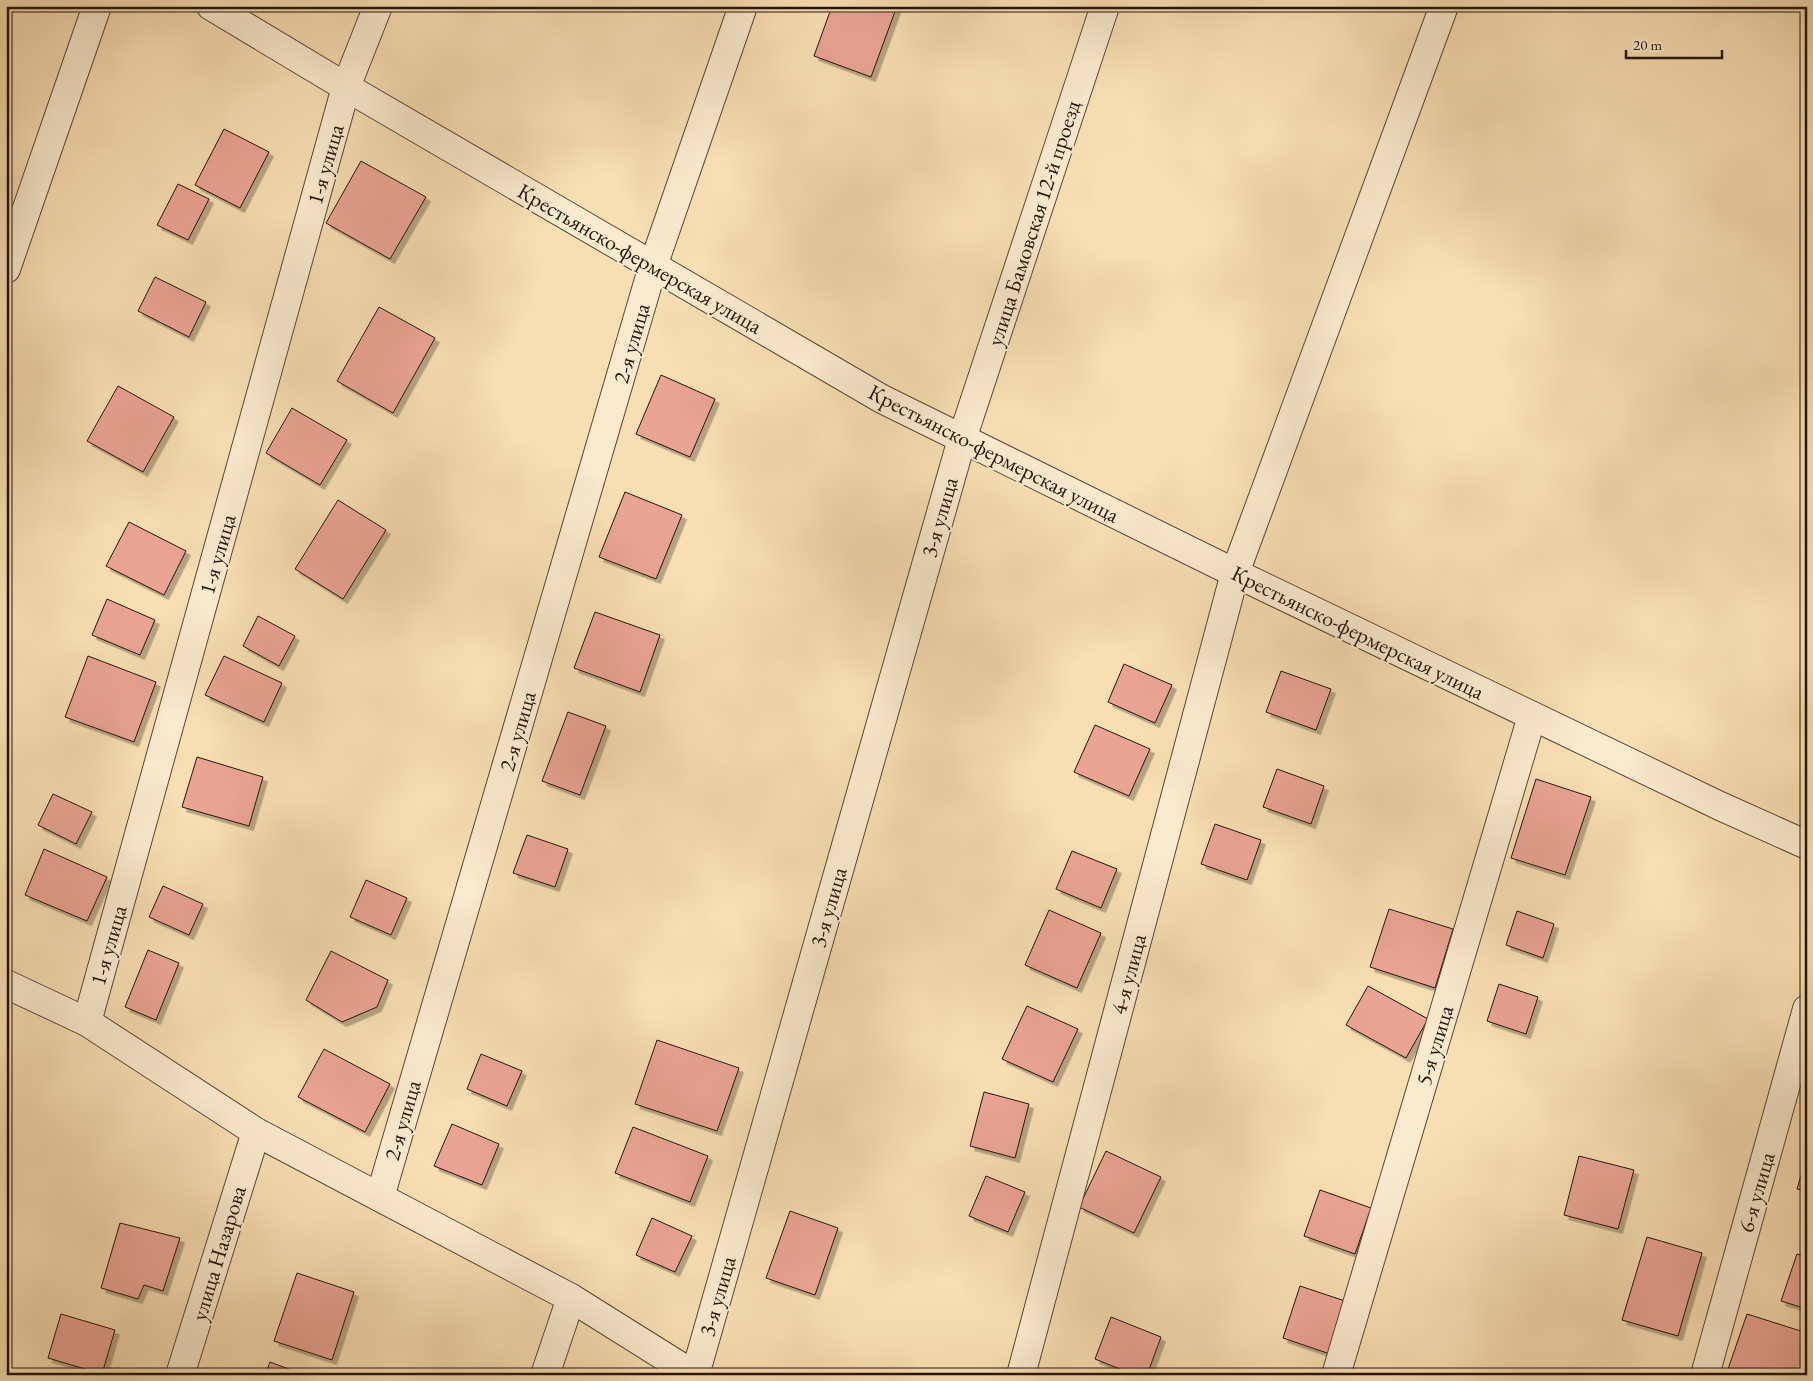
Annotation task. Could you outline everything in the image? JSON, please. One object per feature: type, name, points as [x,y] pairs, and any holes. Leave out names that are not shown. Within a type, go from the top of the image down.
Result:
[{"type":"street","points":[[6,269],[97,6]]},
{"type":"street","name":"Крестьянско-фермерская улица","points":[[211,6],[346,87],[882,399],[1235,573],[1532,716],[1720,806],[1807,844]]},
{"type":"street","name":"1-я улица","points":[[87,1022],[346,87],[378,6]]},
{"type":"street","name":"2-я улица","points":[[380,1197],[653,266],[744,6]]},
{"type":"street","name":"улица Бамовская 12-й проезд","points":[[962,439],[1105,6]]},
{"type":"street","name":"4-я улица","points":[[1021,1375],[1235,573],[1444,6]]},
{"type":"street","name":"3-я улица","points":[[694,1375],[962,439]]},
{"type":"street","name":"5-я улица","points":[[1336,1375],[1532,716]]},
{"type":"street","points":[[6,984],[87,1022],[256,1132],[571,1298],[694,1375]]},
{"type":"street","name":"6-я улица","points":[[1705,1375],[1807,1009]]},
{"type":"street","name":"улица Назарова","points":[[180,1375],[256,1132]]},
{"type":"street","points":[[545,1375],[571,1298]]},
{"type":"building","points":[[832,6],[897,6],[871,77],[814,56]]},
{"type":"building","points":[[224,129],[269,152],[240,208],[195,185]]},
{"type":"building","points":[[361,161],[426,197],[390,259],[326,223]]},
{"type":"building","points":[[178,184],[209,199],[188,240],[157,225]]},
{"type":"building","points":[[155,277],[206,302],[189,337],[138,311]]},
{"type":"building","points":[[379,307],[435,338],[393,413],[337,381]]},
{"type":"building","points":[[661,375],[715,399],[690,457],[636,434]]},
{"type":"building","points":[[118,386],[174,417],[143,472],[87,441]]},
{"type":"building","points":[[292,408],[347,440],[320,485],[266,453]]},
{"type":"building","points":[[625,492],[682,515],[656,579],[599,557]]},
{"type":"building","points":[[338,500],[386,530],[343,599],[295,569]]},
{"type":"building","points":[[129,522],[186,551],[164,595],[106,566]]},
{"type":"building","points":[[107,599],[155,620],[140,655],[92,635]]},
{"type":"building","points":[[595,612],[660,635],[640,692],[574,668]]},
{"type":"building","points":[[258,616],[295,636],[279,666],[243,646]]},
{"type":"building","points":[[88,656],[156,682],[134,742],[65,717]]},
{"type":"building","points":[[224,656],[282,683],[264,722],[205,695]]},
{"type":"building","points":[[1124,664],[1172,685],[1155,723],[1108,702]]},
{"type":"building","points":[[1281,671],[1331,689],[1316,730],[1266,712]]},
{"type":"building","points":[[568,712],[606,726],[580,795],[542,781]]},
{"type":"building","points":[[1095,725],[1150,749],[1129,796],[1074,772]]},
{"type":"building","points":[[197,757],[263,777],[249,826],[182,807]]},
{"type":"building","points":[[1277,769],[1324,786],[1311,824],[1263,807]]},
{"type":"building","points":[[1536,779],[1591,797],[1565,875],[1511,858]]},
{"type":"building","points":[[53,794],[92,812],[76,844],[38,825]]},
{"type":"building","points":[[1215,824],[1261,840],[1247,880],[1201,864]]},
{"type":"building","points":[[527,835],[568,849],[555,887],[513,873]]},
{"type":"building","points":[[44,849],[107,877],[87,921],[25,895]]},
{"type":"building","points":[[1072,851],[1117,869],[1101,908],[1056,889]]},
{"type":"building","points":[[366,880],[407,898],[391,935],[350,917]]},
{"type":"building","points":[[163,886],[203,904],[189,935],[149,917]]},
{"type":"building","points":[[1389,909],[1453,929],[1435,988],[1370,967]]},
{"type":"building","points":[[1049,910],[1101,933],[1077,988],[1025,965]]},
{"type":"building","points":[[1517,911],[1554,924],[1543,958],[1506,945]]},
{"type":"building","points":[[148,950],[179,963],[156,1020],[125,1007]]},
{"type":"building","points":[[331,951],[388,980],[377,1007],[342,1022],[306,1000]]},
{"type":"building","points":[[1499,984],[1538,997],[1526,1034],[1487,1021]]},
{"type":"building","points":[[1368,986],[1428,1019],[1406,1058],[1346,1025]]},
{"type":"building","points":[[1027,1006],[1078,1029],[1053,1082],[1002,1059]]},
{"type":"building","points":[[657,1040],[739,1068],[717,1131],[635,1104]]},
{"type":"building","points":[[324,1049],[390,1084],[365,1132],[298,1097]]},
{"type":"building","points":[[481,1054],[522,1071],[507,1106],[467,1089]]},
{"type":"building","points":[[984,1092],[1029,1104],[1015,1158],[970,1146]]},
{"type":"building","points":[[452,1124],[499,1144],[482,1185],[434,1166]]},
{"type":"building","points":[[633,1127],[708,1156],[690,1202],[615,1173]]},
{"type":"building","points":[[1106,1151],[1161,1177],[1134,1233],[1079,1207]]},
{"type":"building","points":[[1807,1155],[1807,1191],[1797,1189]]},
{"type":"building","points":[[1579,1156],[1634,1170],[1618,1229],[1564,1215]]},
{"type":"building","points":[[986,1176],[1025,1192],[1008,1232],[969,1216]]},
{"type":"building","points":[[1320,1190],[1371,1208],[1355,1254],[1304,1236]]},
{"type":"building","points":[[790,1211],[838,1228],[815,1295],[766,1278]]},
{"type":"building","points":[[652,1218],[692,1236],[675,1272],[636,1255]]},
{"type":"building","points":[[120,1223],[180,1238],[163,1291],[144,1285],[138,1299],[101,1288]]},
{"type":"building","points":[[1647,1237],[1702,1253],[1678,1336],[1622,1320]]},
{"type":"building","points":[[1797,1254],[1807,1257],[1807,1309],[1781,1301]]},
{"type":"building","points":[[297,1273],[354,1292],[332,1360],[274,1341]]},
{"type":"building","points":[[1300,1286],[1348,1302],[1330,1354],[1283,1338]]},
{"type":"building","points":[[61,1314],[115,1330],[102,1374],[48,1358]]},
{"type":"building","points":[[1747,1314],[1807,1333],[1807,1359],[1801,1375],[1726,1375]]},
{"type":"building","points":[[1111,1317],[1161,1337],[1147,1375],[1135,1375],[1095,1359]]},
{"type":"building","points":[[270,1362],[305,1375],[265,1375]]},
{"type":"building","points":[[58,1369],[75,1375],[56,1375]]}]
